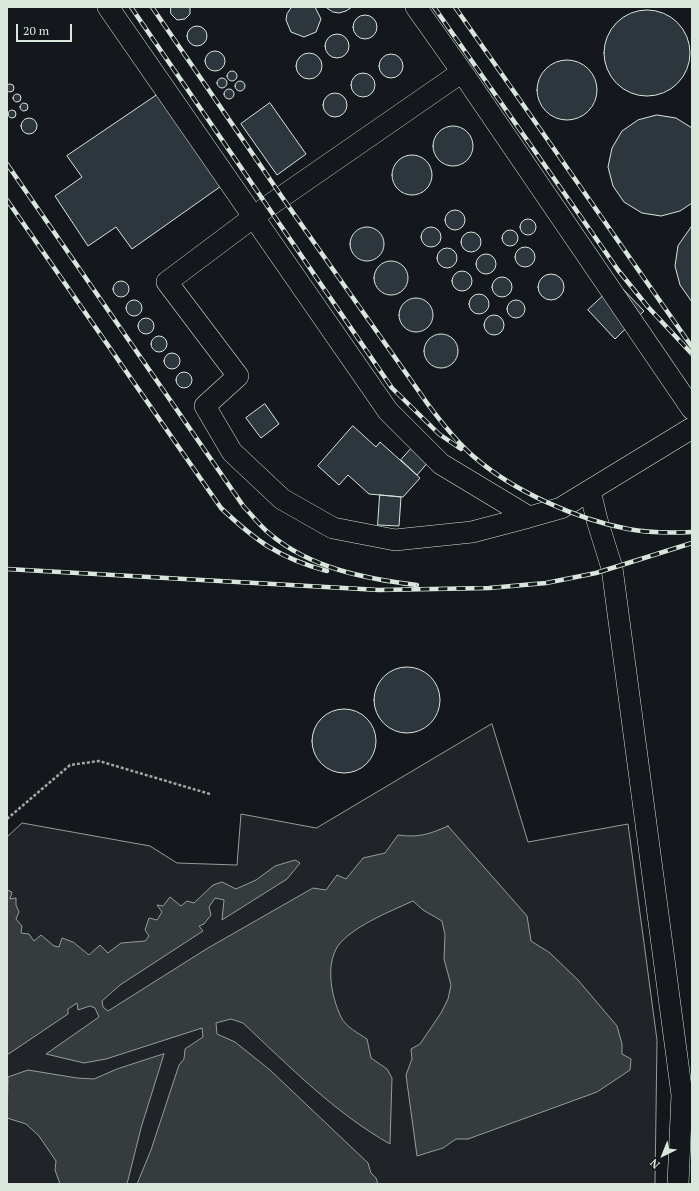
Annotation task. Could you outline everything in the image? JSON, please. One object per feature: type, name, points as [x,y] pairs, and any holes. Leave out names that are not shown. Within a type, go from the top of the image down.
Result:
[{"type":"lane","points":[[108,7],[388,411],[441,464],[529,517]]},
{"type":"lane","points":[[416,7],[692,409]]},
{"type":"lane","points":[[462,72],[254,217],[167,282],[238,376],[205,406],[232,452],[282,499],[333,528],[395,540],[472,532],[561,508],[692,428]]},
{"type":"lane","points":[[590,491],[597,520],[612,568],[681,1087],[678,1184]]},
{"type":"path","points":[[7,819],[70,765],[99,761],[210,794]]},
{"type":"shaded area","points":[[492,724],[528,842],[628,824],[657,1040],[655,1184],[7,1184],[7,837],[22,823],[150,846],[177,863],[237,865],[241,814],[316,828]]},
{"type":"shaded area","points":[[448,826],[527,916],[531,941],[550,953],[578,980],[617,1026],[622,1044],[622,1054],[631,1059],[630,1070],[597,1092],[468,1139],[456,1139],[443,1148],[417,1156],[406,1075],[412,1059],[411,1049],[420,1044],[441,1013],[448,999],[451,985],[444,959],[445,935],[442,921],[423,910],[413,901],[375,918],[348,935],[336,950],[332,959],[331,969],[334,999],[343,1021],[367,1039],[371,1058],[387,1069],[392,1078],[390,1144],[370,1132],[331,1103],[295,1072],[243,1023],[231,1019],[216,1023],[217,1034],[235,1042],[270,1070],[368,1163],[371,1173],[376,1178],[378,1184],[137,1184],[151,1150],[179,1065],[184,1059],[185,1049],[203,1037],[202,1028],[106,1059],[84,1063],[46,1054],[99,1017],[95,1008],[90,1006],[78,1010],[77,1003],[68,1009],[68,1014],[7,1055],[7,890],[12,892],[10,899],[16,898],[16,905],[19,912],[16,919],[22,926],[21,933],[29,934],[34,941],[41,935],[54,946],[59,947],[62,938],[73,942],[89,955],[100,945],[108,953],[121,943],[145,941],[149,936],[145,930],[149,918],[157,920],[162,912],[157,905],[163,906],[170,897],[181,906],[187,901],[194,903],[213,885],[222,882],[236,889],[256,880],[275,866],[295,860],[300,863],[287,879],[222,920],[224,900],[215,898],[209,907],[211,915],[204,924],[199,926],[203,931],[120,985],[102,1001],[103,1007],[108,1011],[208,948],[313,888],[326,890],[337,875],[346,879],[363,858],[385,853],[398,835],[424,835]]},
{"type":"shaded area","points":[[164,1054],[141,1128],[127,1184],[60,1184],[55,1170],[56,1161],[39,1136],[26,1124],[7,1118],[8,1077],[28,1070],[77,1078],[94,1079],[117,1069]]},
{"type":"building","points":[[171,7],[190,7],[190,14],[185,19],[177,20],[171,14]]},
{"type":"building","points":[[292,7],[315,7],[321,19],[316,32],[304,37],[291,32],[286,20],[287,14]]},
{"type":"building","points":[[326,7],[352,7],[339,13],[333,12]]},
{"type":"building","points":[[647,10],[664,13],[671,17],[683,29],[687,36],[690,53],[687,70],[683,77],[671,89],[664,93],[647,96],[630,93],[623,89],[611,77],[607,70],[604,53],[607,36],[611,29],[623,17],[630,13]]},
{"type":"building","points":[[365,15],[374,18],[377,27],[374,36],[365,39],[356,36],[353,27],[356,18]]},
{"type":"building","points":[[197,26],[204,29],[207,36],[204,43],[197,46],[190,43],[187,36],[190,29]]},
{"type":"building","points":[[332,34],[342,34],[349,41],[349,51],[342,58],[332,58],[325,51],[325,41]]},
{"type":"building","points":[[215,51],[222,54],[225,61],[222,68],[215,71],[208,68],[205,61],[208,54]]},
{"type":"building","points":[[309,53],[318,57],[322,66],[318,75],[309,79],[300,75],[296,66],[300,57]]},
{"type":"building","points":[[391,54],[400,57],[403,66],[400,75],[391,78],[382,75],[379,66],[382,57]]},
{"type":"building","points":[[567,60],[584,65],[592,73],[597,90],[592,107],[584,115],[567,120],[550,115],[542,107],[537,90],[542,73],[550,65]]},
{"type":"building","points":[[230,71],[234,71],[236,72],[236,80],[230,81],[227,78],[227,74]]},
{"type":"building","points":[[358,73],[368,73],[375,80],[375,90],[368,97],[358,97],[351,90],[351,80]]},
{"type":"building","points":[[220,78],[224,78],[227,83],[224,88],[220,88],[217,85],[217,81]]},
{"type":"building","points":[[238,81],[242,81],[244,82],[244,90],[238,91],[235,88],[235,84]]},
{"type":"building","points":[[8,84],[12,84],[14,88],[12,92],[8,92],[6,90],[6,86]]},
{"type":"building","points":[[227,89],[231,89],[234,94],[231,99],[227,99],[224,96],[224,92]]},
{"type":"building","points":[[160,93],[224,184],[132,249],[116,227],[88,246],[55,196],[82,177],[67,156]]},
{"type":"building","points":[[335,93],[344,96],[347,105],[344,114],[335,117],[326,114],[323,105],[326,96]]},
{"type":"building","points":[[15,94],[19,94],[21,98],[19,102],[15,102],[13,100],[13,96]]},
{"type":"building","points":[[22,103],[26,103],[28,107],[26,111],[22,111],[20,109],[20,105]]},
{"type":"building","points":[[270,103],[306,154],[277,175],[241,124]]},
{"type":"building","points":[[10,110],[14,110],[16,114],[14,118],[10,118],[8,116],[8,112]]},
{"type":"building","points":[[657,115],[676,118],[692,128],[692,203],[680,211],[661,216],[642,213],[624,202],[613,186],[608,167],[612,148],[622,131],[638,120]]},
{"type":"building","points":[[29,118],[35,120],[37,126],[35,132],[29,134],[23,132],[21,126],[23,120]]},
{"type":"building","points":[[457,126],[464,129],[470,135],[473,146],[472,154],[464,163],[457,166],[449,166],[442,163],[434,154],[433,142],[436,135],[445,127]]},
{"type":"building","points":[[416,155],[423,158],[429,164],[432,175],[431,183],[423,192],[416,195],[408,195],[401,192],[393,183],[392,171],[395,164],[404,156]]},
{"type":"building","points":[[451,210],[459,210],[465,216],[465,224],[459,230],[451,230],[445,224],[445,216]]},
{"type":"building","points":[[528,219],[534,221],[536,227],[534,233],[528,235],[522,233],[520,227],[522,221]]},
{"type":"building","points":[[692,226],[692,302],[680,285],[675,266],[678,246]]},
{"type":"building","points":[[364,227],[370,227],[374,228],[381,234],[384,244],[383,251],[377,258],[370,261],[364,261],[360,260],[353,254],[350,247],[350,241],[351,237],[357,230]]},
{"type":"building","points":[[427,227],[435,227],[441,233],[441,241],[435,247],[427,247],[421,241],[421,233]]},
{"type":"building","points":[[510,230],[516,232],[518,238],[516,244],[510,246],[504,244],[502,238],[504,232]]},
{"type":"building","points":[[467,232],[475,232],[481,238],[481,246],[475,252],[467,252],[461,246],[461,238]]},
{"type":"building","points":[[525,247],[532,250],[535,257],[532,264],[525,267],[518,264],[515,257],[518,250]]},
{"type":"building","points":[[447,248],[454,251],[457,258],[454,265],[447,268],[440,265],[437,258],[440,251]]},
{"type":"building","points":[[482,254],[490,254],[496,260],[496,268],[490,274],[482,274],[476,268],[476,260]]},
{"type":"building","points":[[388,261],[394,261],[398,262],[405,268],[408,278],[407,285],[401,292],[394,295],[388,295],[384,294],[377,288],[374,281],[374,275],[375,271],[381,264]]},
{"type":"building","points":[[458,271],[466,271],[472,277],[472,285],[466,291],[458,291],[452,285],[452,277]]},
{"type":"building","points":[[551,274],[561,277],[564,287],[561,297],[551,300],[541,297],[538,287],[541,277]]},
{"type":"building","points":[[498,277],[506,277],[512,283],[512,291],[506,297],[498,297],[492,291],[492,283]]},
{"type":"building","points":[[121,281],[127,283],[129,289],[127,295],[121,297],[115,295],[113,289],[115,283]]},
{"type":"building","points":[[617,283],[644,311],[615,339],[588,310]]},
{"type":"building","points":[[475,294],[483,294],[489,300],[489,308],[483,314],[475,314],[469,308],[469,300]]},
{"type":"building","points":[[413,298],[419,298],[423,299],[430,305],[433,315],[432,322],[426,329],[419,332],[413,332],[409,331],[402,325],[399,318],[399,312],[400,308],[406,301]]},
{"type":"building","points":[[134,300],[140,302],[142,308],[140,314],[134,316],[128,314],[126,308],[128,302]]},
{"type":"building","points":[[516,300],[522,303],[525,309],[522,315],[516,318],[510,315],[507,309],[510,303]]},
{"type":"building","points":[[490,315],[498,315],[504,321],[504,329],[498,335],[490,335],[484,329],[484,321]]},
{"type":"building","points":[[146,318],[152,320],[154,326],[152,332],[146,334],[140,332],[138,326],[140,320]]},
{"type":"building","points":[[438,334],[444,334],[448,335],[455,341],[458,351],[457,358],[451,365],[444,368],[438,368],[434,367],[427,361],[424,354],[424,348],[425,344],[431,337]]},
{"type":"building","points":[[159,336],[165,338],[167,344],[165,350],[159,352],[153,350],[151,344],[153,338]]},
{"type":"building","points":[[172,353],[178,355],[180,361],[178,367],[172,369],[166,367],[164,361],[166,355]]},
{"type":"building","points":[[184,372],[190,374],[192,380],[190,386],[184,388],[178,386],[176,380],[178,374]]},
{"type":"building","points":[[265,404],[279,424],[261,438],[246,418]]},
{"type":"building","points":[[353,426],[376,447],[380,442],[420,478],[403,497],[369,494],[348,475],[339,485],[318,466]]},
{"type":"building","points":[[420,439],[436,453],[417,475],[401,460]]},
{"type":"building","points":[[380,495],[401,497],[399,526],[378,525]]},
{"type":"building","points":[[407,667],[419,670],[430,677],[437,688],[440,700],[437,712],[430,723],[419,730],[407,733],[395,730],[384,723],[377,712],[374,700],[377,688],[384,677],[395,670]]},
{"type":"building","points":[[338,709],[350,709],[367,718],[374,729],[376,741],[374,753],[367,764],[350,773],[338,773],[326,768],[317,759],[312,747],[312,735],[317,723],[326,714]]},
{"type":"railway","points":[[131,7],[392,388],[439,434],[461,449]]},
{"type":"railway","points":[[152,7],[282,197],[427,403],[448,431],[466,450],[489,469],[507,481],[526,492],[567,511],[628,529],[676,533],[692,532]]},
{"type":"railway","points":[[434,7],[618,270],[648,307],[692,354]]},
{"type":"railway","points":[[455,7],[692,347]]},
{"type":"railway","points":[[7,164],[244,507],[263,528],[286,546],[339,570],[378,579],[417,585]]},
{"type":"railway","points":[[7,200],[221,508],[257,539],[269,547],[295,560],[327,571]]},
{"type":"railway","points":[[7,569],[379,590],[489,588],[546,583],[596,573],[692,543]]}]
